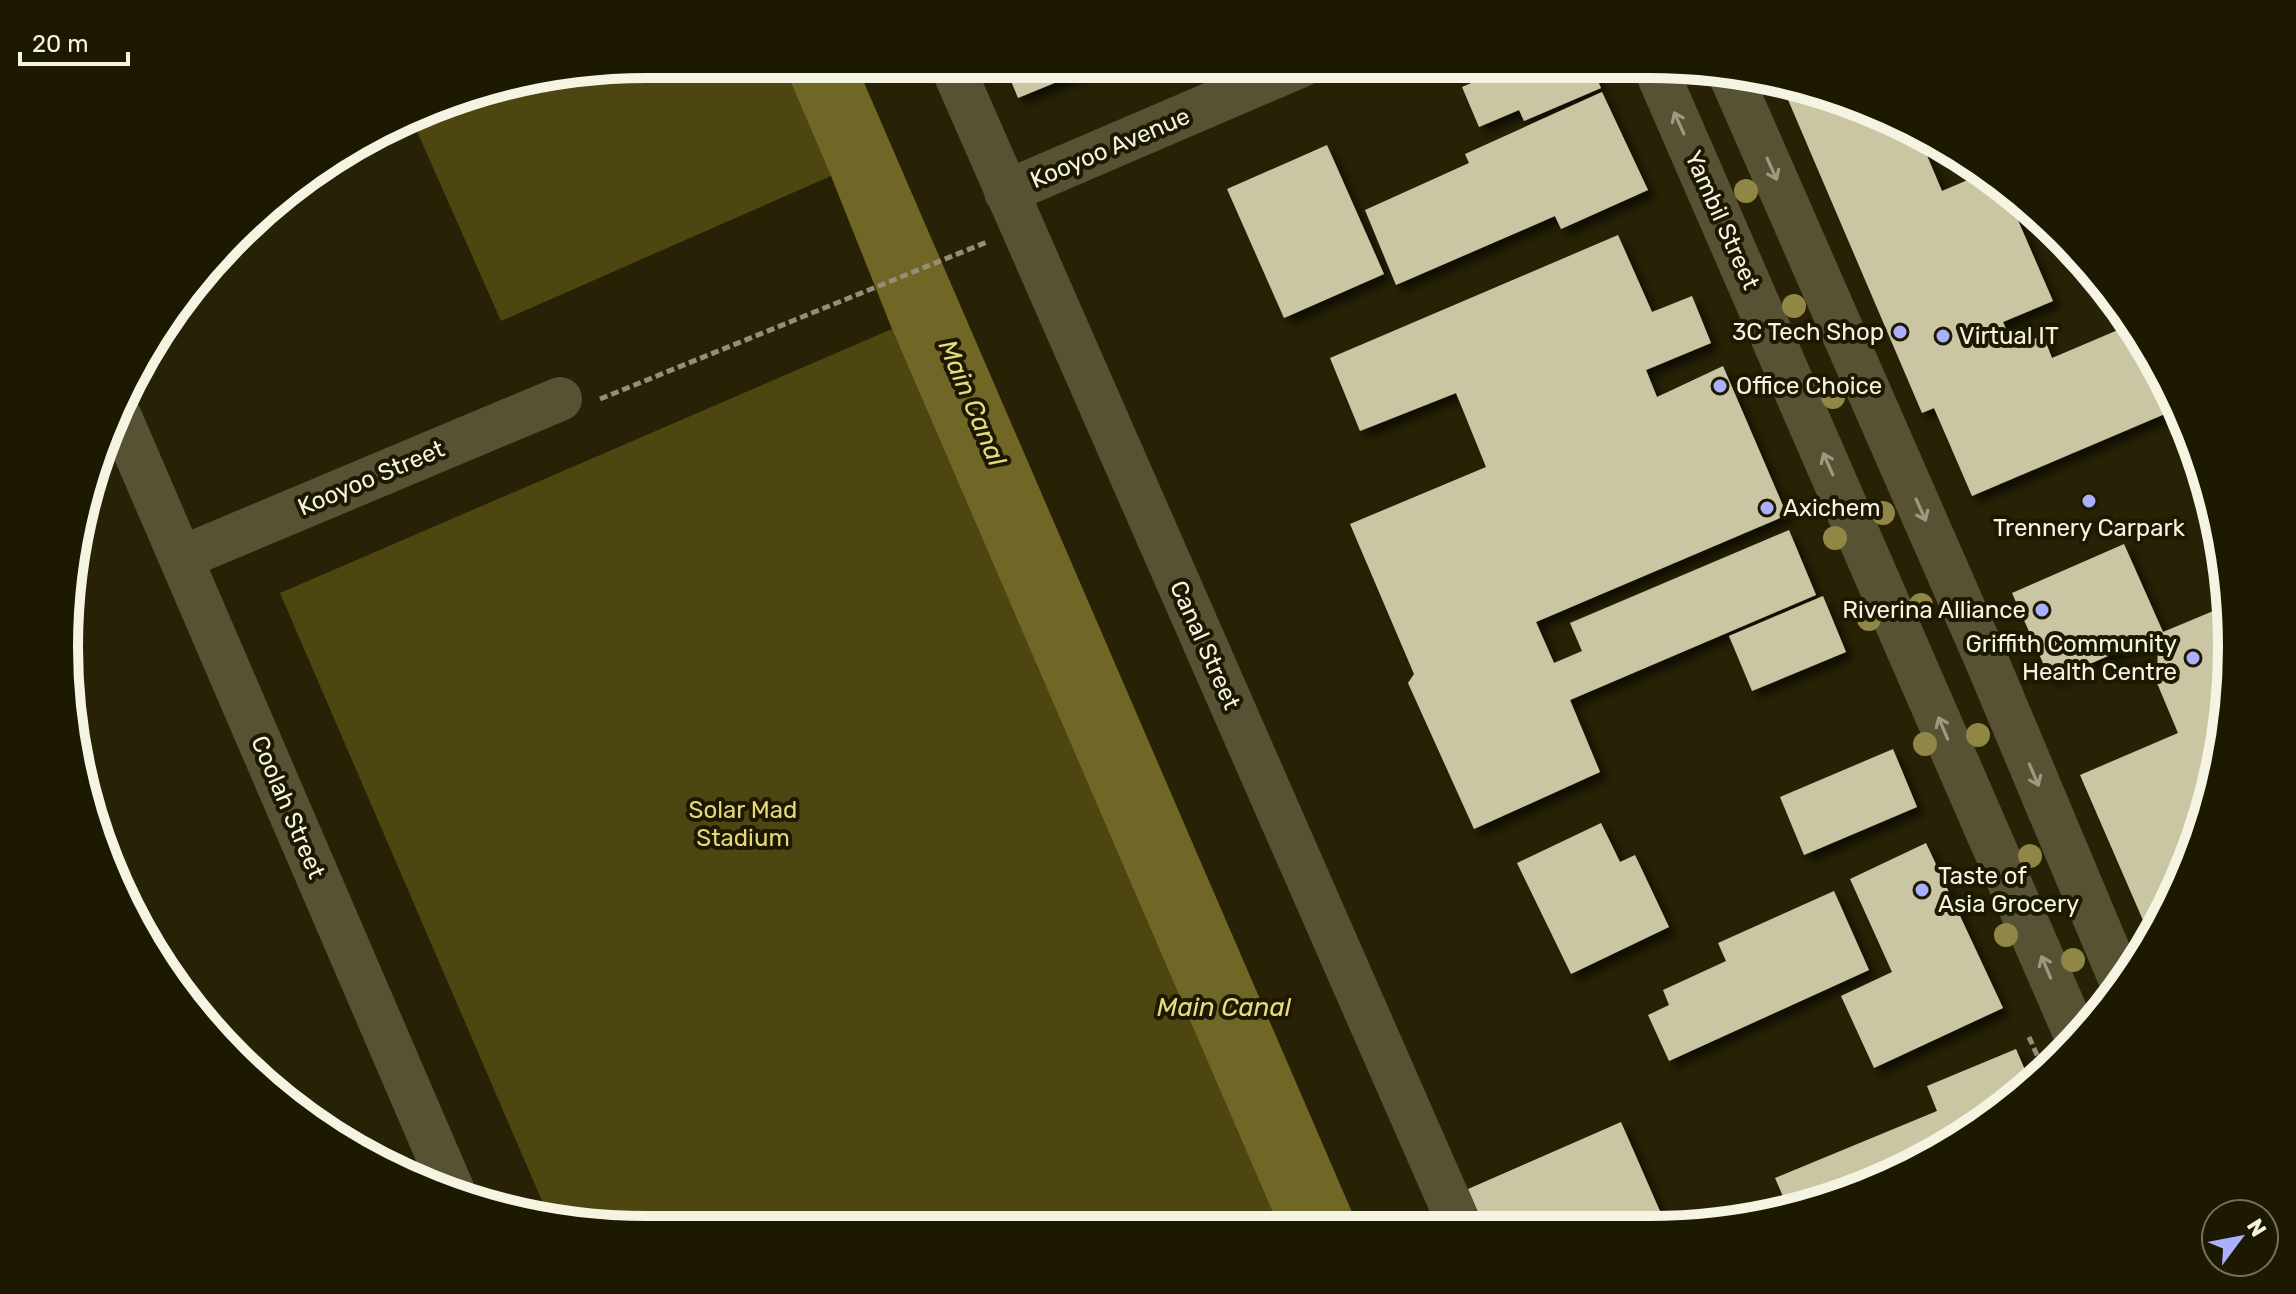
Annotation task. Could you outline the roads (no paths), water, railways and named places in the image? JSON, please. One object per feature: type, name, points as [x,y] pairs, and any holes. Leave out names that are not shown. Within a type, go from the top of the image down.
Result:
[{"type":"street","name":"Canal Street","points":[[957,78],[1456,1216]]},
{"type":"street","name":"Kooyoo Avenue","points":[[1006,192],[1272,78]]},
{"type":"street","name":"Yambil Street","points":[[1660,78],[2072,1027]]},
{"type":"street","points":[[1735,85],[1986,659],[2117,970]]},
{"type":"street","name":"Kooyoo Street","points":[[181,558],[560,399]]},
{"type":"street","name":"Coolah Street","points":[[123,424],[448,1180]]},
{"type":"street","points":[[1923,684],[1986,659]]},
{"type":"water","name":"Main Canal","points":[[789,78],[862,78],[1354,1216],[1274,1216],[892,329]]},
{"type":"place","name":"3C Tech Shop","points":[[1900,332]]},
{"type":"place","name":"Virtual IT","points":[[1943,336]]},
{"type":"place","name":"Office Choice","points":[[1720,386]]},
{"type":"place","name":"Trennery Carpark","points":[[2089,501]]},
{"type":"place","name":"Axichem","points":[[1767,508]]},
{"type":"place","name":"Riverina Alliance","points":[[2042,610]]},
{"type":"place","name":"Griffith Community Health Centre","points":[[2193,658]]},
{"type":"place","name":"Taste of Asia Grocery","points":[[1922,890]]},
{"type":"park label","name":"Solar Mad Stadium","points":[[743,824]]}]
